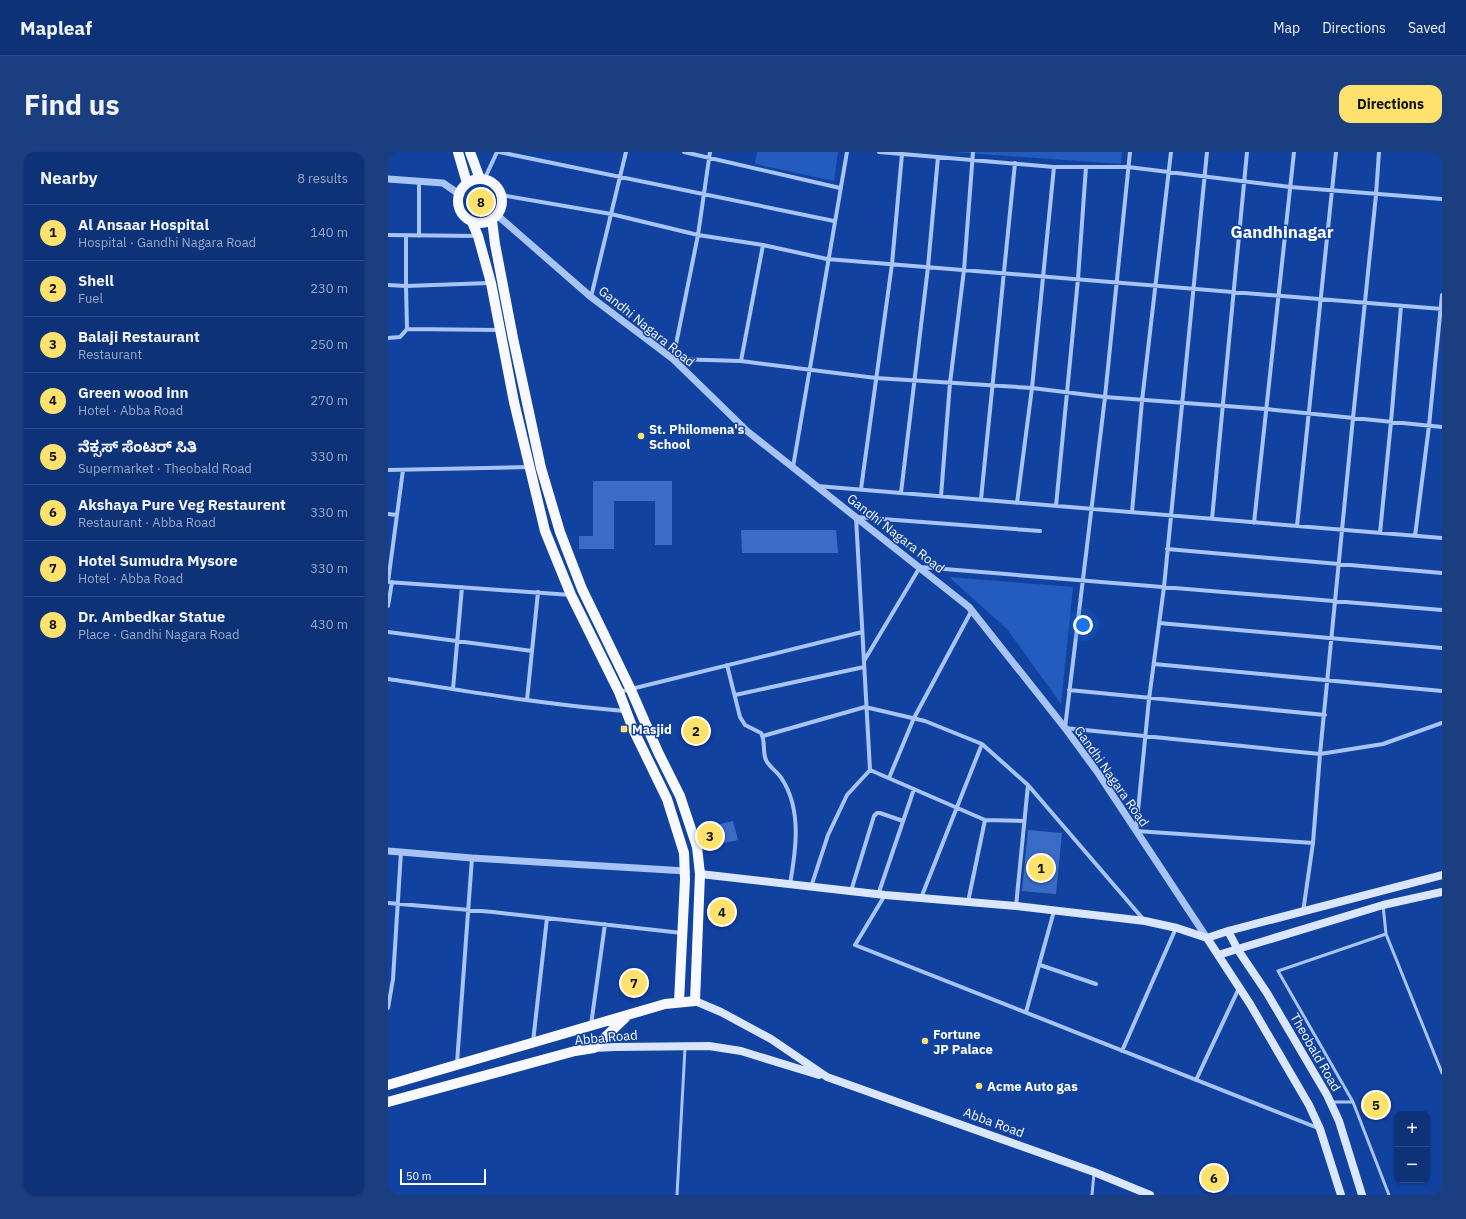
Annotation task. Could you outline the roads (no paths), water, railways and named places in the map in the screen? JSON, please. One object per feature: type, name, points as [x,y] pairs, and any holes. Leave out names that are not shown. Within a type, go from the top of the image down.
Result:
[{"type":"main road","points":[[458,152],[467,183]]},
{"type":"main road","points":[[470,152],[482,180]]},
{"type":"main road","points":[[388,1085],[665,1004],[695,1001],[700,874],[697,847],[680,796],[582,589],[560,532],[541,468],[513,338],[495,244],[494,218],[501,206],[501,195],[495,185],[482,180],[467,183],[459,194],[458,205],[463,215],[472,222],[478,236],[491,283],[514,402],[545,531],[571,594],[619,692],[633,729],[666,799],[684,853],[686,871],[679,1002]]},
{"type":"main road","points":[[472,222],[482,223],[494,218]]},
{"type":"main road","points":[[700,874],[881,895],[1016,906],[1144,920],[1177,928],[1207,938],[1228,931],[1442,875]]},
{"type":"main road","points":[[1218,955],[1382,906],[1442,892]]},
{"type":"main road","name":"Theobald Road","points":[[1228,931],[1238,950],[1267,993],[1330,1102],[1339,1121],[1362,1195]]},
{"type":"main road","points":[[1207,938],[1239,988],[1309,1105],[1320,1129],[1341,1195]]},
{"type":"main road","name":"Abba Road","points":[[695,1001],[721,1012],[771,1039],[827,1077]]},
{"type":"main road","points":[[594,1048],[630,1014]]},
{"type":"main road","name":"Abba Road","points":[[388,1102],[575,1051],[615,1046],[710,1046],[741,1050],[827,1077],[1094,1172],[1150,1195]]},
{"type":"street","points":[[482,180],[498,152],[834,221]]},
{"type":"street","points":[[591,297],[626,152]]},
{"type":"street","points":[[684,152],[840,188]]},
{"type":"street","points":[[710,152],[698,234],[672,359],[741,361],[876,378],[1032,388],[1106,397],[1266,409],[1442,427]]},
{"type":"street","points":[[793,467],[827,259],[847,152]]},
{"type":"street","points":[[879,152],[1054,167],[1128,167],[1290,187],[1376,195],[1442,199]]},
{"type":"street","points":[[941,496],[950,383],[964,270],[973,152]]},
{"type":"street","points":[[1130,152],[1106,397],[1068,690],[1065,728],[1320,754],[1383,744],[1442,723]]},
{"type":"street","points":[[1132,512],[1143,400],[1172,152]]},
{"type":"street","points":[[1207,152],[1164,587],[1149,699],[1136,831],[1313,843]]},
{"type":"street","points":[[1212,519],[1235,292],[1247,152]]},
{"type":"street","points":[[1254,523],[1294,152]]},
{"type":"street","points":[[1297,526],[1336,152]]},
{"type":"street","points":[[1303,912],[1313,843],[1320,754],[1376,195],[1379,152]]},
{"type":"street","points":[[861,489],[892,264],[902,154]]},
{"type":"street","points":[[902,493],[928,267],[938,157]]},
{"type":"street","points":[[981,500],[1015,163]]},
{"type":"street","points":[[1017,502],[1032,388],[1054,167]]},
{"type":"street","points":[[1056,506],[1078,279],[1086,167]]},
{"type":"street","points":[[388,179],[443,183],[459,194]]},
{"type":"street","points":[[419,181],[419,236]]},
{"type":"street","points":[[501,195],[611,214],[698,234],[763,245],[827,259],[1441,309]]},
{"type":"street","name":"Gandhi Nagara Road","points":[[494,218],[591,297],[672,359],[747,431],[920,567],[972,610],[1065,728],[1098,773],[1207,938]]},
{"type":"street","points":[[388,235],[478,236]]},
{"type":"street","points":[[388,338],[400,337],[407,329],[406,236]]},
{"type":"street","points":[[741,361],[763,245]]},
{"type":"street","points":[[388,285],[406,286],[491,283]]},
{"type":"street","points":[[1415,536],[1429,426],[1442,295]]},
{"type":"street","points":[[1380,533],[1401,306]]},
{"type":"street","points":[[407,329],[501,330]]},
{"type":"street","points":[[388,470],[530,467]]},
{"type":"street","points":[[403,470],[388,582],[571,594]]},
{"type":"street","points":[[816,486],[1442,538]]},
{"type":"street","points":[[388,514],[397,515]]},
{"type":"street","points":[[811,887],[828,835],[847,795],[870,770],[856,517],[1040,531]]},
{"type":"street","points":[[1167,549],[1442,573]]},
{"type":"street","points":[[864,661],[920,567],[1442,610]]},
{"type":"street","points":[[388,606],[392,582]]},
{"type":"street","points":[[453,689],[462,587]]},
{"type":"street","points":[[527,700],[538,592]]},
{"type":"street","points":[[889,778],[914,718],[972,610]]},
{"type":"street","points":[[1159,623],[1442,648]]},
{"type":"street","points":[[388,632],[532,651]]},
{"type":"street","points":[[619,692],[862,632]]},
{"type":"street","points":[[1154,664],[1442,691]]},
{"type":"street","points":[[727,665],[740,718],[745,725],[758,731],[763,736],[766,760],[782,778],[791,796],[794,810],[795,851],[790,884]]},
{"type":"street","points":[[735,695],[864,667]]},
{"type":"street","points":[[388,679],[527,700],[626,712]]},
{"type":"street","points":[[1068,690],[1325,715]]},
{"type":"street","points":[[763,736],[866,707],[925,721],[982,744],[1028,785],[1144,920]]},
{"type":"street","points":[[921,898],[982,744]]},
{"type":"street","points":[[870,770],[985,820],[1024,822]]},
{"type":"street","points":[[1016,906],[1028,785]]},
{"type":"street","points":[[914,789],[881,895],[855,945],[1320,1129]]},
{"type":"street","points":[[850,891],[874,816],[877,813],[880,813],[903,821]]},
{"type":"street","points":[[968,902],[985,820]]},
{"type":"street","points":[[388,851],[472,858],[686,871]]},
{"type":"street","points":[[388,1008],[393,979],[401,852]]},
{"type":"street","points":[[457,1064],[472,858]]},
{"type":"street","points":[[388,903],[547,918],[682,933]]},
{"type":"street","points":[[1026,1012],[1054,910]]},
{"type":"street","points":[[533,1042],[547,918]]},
{"type":"street","points":[[591,1025],[605,924]]},
{"type":"street","points":[[1122,1050],[1177,928]]},
{"type":"street","points":[[1040,965],[1096,984]]},
{"type":"street","points":[[1196,1080],[1239,988]]},
{"type":"lane","points":[[1382,906],[1386,934],[1442,1073]]},
{"type":"lane","points":[[1386,934],[1278,971],[1353,1102],[1388,1195]]},
{"type":"lane","points":[[677,1195],[685,1046]]},
{"type":"lane","points":[[1330,1102],[1353,1102]]},
{"type":"lane","points":[[1092,1195],[1094,1172]]},
{"type":"place","name":"Dr. Ambedkar Statue","points":[[481,202]]},
{"type":"place","name":"St. Philomena's School","points":[[641,436]]},
{"type":"place","name":"Masjid","points":[[624,729]]},
{"type":"place","name":"Shell","points":[[696,731]]},
{"type":"place","name":"Balaji Restaurant","points":[[710,836]]},
{"type":"place","name":"Al Ansaar Hospital","points":[[1041,868]]},
{"type":"place","name":"Green wood inn","points":[[722,912]]},
{"type":"place","name":"Hotel Sumudra Mysore","points":[[634,983]]},
{"type":"place","name":"Fortune JP Palace","points":[[925,1041]]},
{"type":"place","name":"Acme Auto gas","points":[[979,1086]]},
{"type":"place","name":"ನೆಕ್ಸಸ್ ಸೆಂಟರ್ ಸಿತಿ","points":[[1376,1105]]},
{"type":"place","name":"Akshaya Pure Veg Restaurent","points":[[1214,1178]]},
{"type":"district","name":"Gandhinagar","points":[[1282,232]]}]
